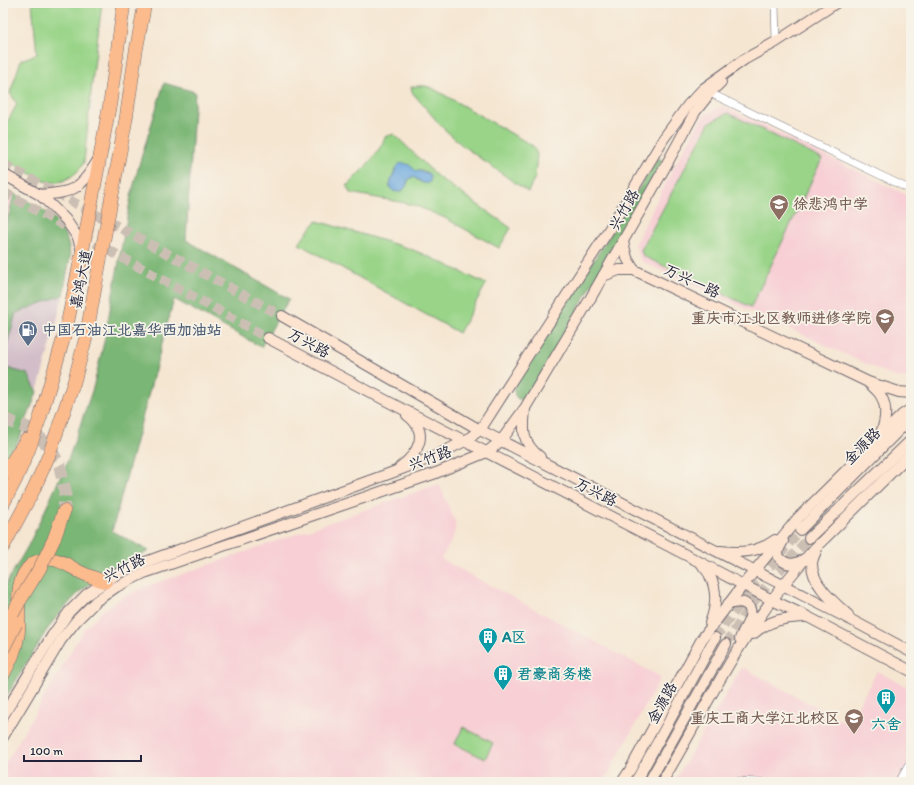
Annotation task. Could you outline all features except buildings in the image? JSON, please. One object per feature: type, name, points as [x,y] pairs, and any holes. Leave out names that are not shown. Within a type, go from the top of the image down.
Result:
[{"type":"highway","name":"嘉鸿大道","points":[[3,504],[29,449],[40,418],[66,330],[110,102],[124,3]]},
{"type":"highway","name":"嘉鸿大道","points":[[3,547],[34,489],[49,455],[74,382],[86,337],[126,119],[144,3]]},
{"type":"highway","points":[[3,476],[40,418]]},
{"type":"highway","points":[[3,649],[26,605],[40,568],[54,539],[64,511]]},
{"type":"highway","points":[[3,675],[13,655],[19,634],[19,585],[22,576],[27,569],[41,560],[52,559],[104,582]]},
{"type":"highway","points":[[3,631],[18,602],[40,568]]},
{"type":"street","points":[[775,3],[776,42]]},
{"type":"street","name":"兴竹路","points":[[3,716],[52,636],[69,612],[86,595],[117,574],[140,564],[433,457],[465,441],[480,430],[610,228],[664,138],[688,105],[745,59],[776,42],[836,3]]},
{"type":"street","points":[[706,91],[911,190]]},
{"type":"street","name":"兴竹路","points":[[3,738],[61,640],[76,621],[96,601],[116,587],[144,572],[436,473],[487,452],[501,441],[525,408],[623,242],[706,91]]},
{"type":"street","points":[[40,195],[61,193],[71,190],[89,175],[99,158]]},
{"type":"street","points":[[3,174],[40,195],[66,220],[78,238],[82,253]]},
{"type":"street","points":[[623,242],[627,258],[634,270]]},
{"type":"street","points":[[603,276],[618,270],[634,270]]},
{"type":"street","name":"万兴一路","points":[[634,270],[868,382]]},
{"type":"street","name":"万兴路","points":[[282,316],[480,430],[838,613],[911,652]]},
{"type":"street","name":"万兴路","points":[[268,338],[385,400],[911,671]]},
{"type":"street","points":[[868,382],[899,392],[911,393]]},
{"type":"street","points":[[868,382],[880,393],[885,406],[885,424],[880,436]]},
{"type":"street","points":[[385,400],[416,423],[420,433],[419,443],[414,453],[407,462],[391,473]]},
{"type":"street","points":[[525,408],[523,430],[525,440],[534,452],[556,469]]},
{"type":"street","points":[[714,550],[738,553],[765,547],[798,518],[902,415],[911,409]]},
{"type":"street","name":"金源路","points":[[800,530],[911,418]]},
{"type":"street","name":"金源路","points":[[809,538],[911,440]]},
{"type":"street","points":[[662,782],[734,656],[772,600],[819,544],[911,453]]},
{"type":"street","points":[[798,518],[780,547],[778,556],[781,560],[790,564],[799,563],[806,558]]},
{"type":"street","points":[[702,638],[754,571],[798,518]]},
{"type":"street","points":[[661,542],[676,546],[681,543],[682,538],[675,531]]},
{"type":"street","points":[[819,544],[812,564],[818,584],[825,594],[857,623]]},
{"type":"street","points":[[622,782],[702,638],[714,613],[716,600],[714,587],[710,575],[700,562]]},
{"type":"street","points":[[728,604],[738,602],[748,605],[751,614],[741,635],[734,656]]},
{"type":"street","points":[[831,630],[827,625],[826,619],[830,614],[838,613]]},
{"type":"street","points":[[744,642],[761,626],[786,618],[806,616]]},
{"type":"street","name":"金源路","points":[[635,782],[715,638]]},
{"type":"street","name":"金源路","points":[[649,782],[726,644]]},
{"type":"street","points":[[899,782],[911,761]]},
{"type":"street","points":[[725,782],[732,780],[760,782]]},
{"type":"shaded area","name":"徐悲鸿中学","points":[[723,106],[911,197],[911,379],[895,377],[641,261],[635,244],[674,167],[703,116]]},
{"type":"shaded area","points":[[3,188],[14,194],[3,237]]},
{"type":"shaded area","name":"中国石油江北嘉华西加油站","points":[[63,295],[37,392],[28,374],[3,367],[3,359],[16,313]]},
{"type":"shaded area","points":[[439,484],[455,521],[453,538],[441,559],[661,677],[604,782],[3,782],[3,768],[84,629],[104,610],[124,596],[148,586]]},
{"type":"shaded area","name":"重庆工商大学江北校区","points":[[742,667],[848,724],[877,671],[911,689],[911,782],[674,782]]},
{"type":"green space","points":[[32,3],[102,3],[84,162],[79,170],[72,176],[63,181],[52,183],[44,181],[3,158],[3,130],[17,104],[10,93],[21,60],[37,54]]},
{"type":"green space","points":[[164,83],[195,92],[186,240],[289,299],[261,347],[174,299],[112,531],[149,551],[103,575],[79,592],[54,620],[45,633],[3,702],[3,589],[28,546],[68,460],[93,388],[104,342],[131,196]]},
{"type":"green space","points":[[426,86],[434,89],[533,146],[537,154],[535,177],[528,192],[463,146],[442,127],[412,92],[411,87]]},
{"type":"green space","points":[[728,113],[822,159],[751,307],[643,256],[641,250],[709,123]]},
{"type":"green space","points":[[394,134],[438,177],[511,228],[499,248],[445,218],[419,207],[350,193],[347,186],[374,157],[385,137]],"holes":[[[410,165],[416,171],[425,171],[429,174],[422,183],[414,177],[408,181],[402,191],[390,187],[395,169]]]},
{"type":"green space","points":[[658,158],[663,161],[529,395],[523,399],[516,397],[514,387]]},
{"type":"green space","points":[[14,194],[37,206],[54,218],[66,237],[70,257],[63,295],[16,313],[3,359],[3,237]]},
{"type":"green space","points":[[317,221],[411,249],[486,284],[459,333],[299,244]]},
{"type":"green space","points":[[3,367],[28,374],[37,392],[20,437],[3,471]]},
{"type":"green space","points":[[463,727],[493,743],[485,759],[455,744]]},
{"type":"water","points":[[404,163],[410,165],[416,171],[428,173],[431,177],[429,183],[422,183],[412,177],[408,180],[406,187],[402,190],[396,192],[392,190],[390,186],[394,172],[398,165]]},
{"type":"tunnel","points":[[3,164],[282,316]]},
{"type":"tunnel","points":[[3,192],[268,338]]},
{"type":"tunnel","points":[[3,419],[28,428],[48,445],[60,466],[65,491],[64,511]]},
{"type":"tunnel","points":[[715,638],[754,585],[800,530]]},
{"type":"tunnel","points":[[726,644],[754,601],[809,538]]},
{"type":"place","name":"徐悲鸿中学","points":[[779,221]]},
{"type":"place","name":"重庆市江北区教师进修学院","points":[[885,335]]},
{"type":"place","name":"中国石油江北嘉华西加油站","points":[[28,347]]},
{"type":"place","name":"A区","points":[[488,654]]},
{"type":"place","name":"君豪商务楼","points":[[503,691]]},
{"type":"place","name":"六舍","points":[[886,715]]},
{"type":"place","name":"重庆工商大学江北校区","points":[[854,735]]}]
